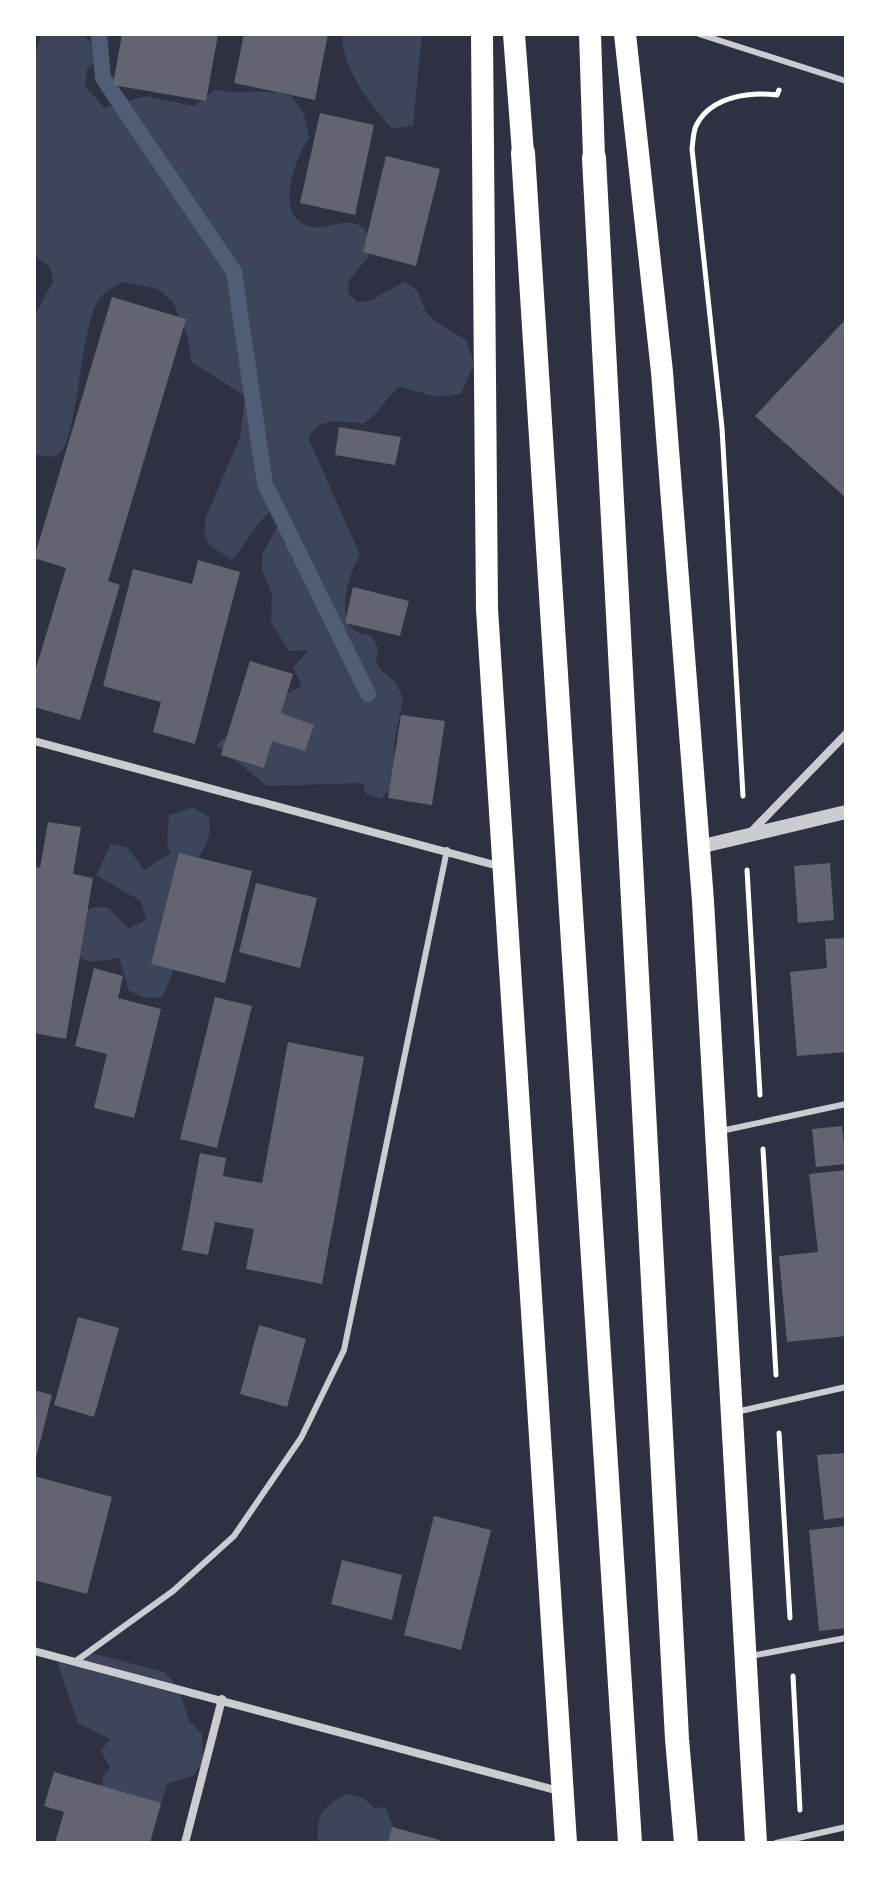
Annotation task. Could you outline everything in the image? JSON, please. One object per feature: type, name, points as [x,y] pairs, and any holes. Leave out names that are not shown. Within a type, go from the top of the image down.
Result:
[{"type":"highway","points":[[482,34],[487,609],[566,1843]]},
{"type":"highway","points":[[514,34],[630,1843]]},
{"type":"highway","points":[[590,34],[676,1707],[686,1843]]},
{"type":"highway","points":[[625,34],[662,372],[699,847],[756,1843]]},
{"type":"street","points":[[749,833],[846,734]]},
{"type":"street","points":[[34,741],[447,850],[502,868]]},
{"type":"street","points":[[699,847],[846,812]]},
{"type":"street","points":[[34,1651],[564,1793]]},
{"type":"street","points":[[185,1843],[222,1699]]},
{"type":"lane","points":[[625,34],[633,34]]},
{"type":"lane","points":[[699,34],[709,34],[846,81]]},
{"type":"lane","points":[[76,1661],[173,1591],[234,1536],[301,1438],[344,1350],[447,850]]},
{"type":"lane","points":[[715,1132],[846,1104]]},
{"type":"lane","points":[[731,1413],[846,1387]]},
{"type":"lane","points":[[746,1657],[846,1638]]},
{"type":"lane","points":[[776,1843],[846,1827]]},
{"type":"path","points":[[790,64],[777,95],[736,95],[706,114],[696,124],[692,149],[722,428],[749,833],[802,1837]]},
{"type":"shaded area","points":[[41,34],[82,34],[103,54],[87,69],[85,85],[104,108],[145,96],[194,106],[215,90],[272,92],[291,96],[304,114],[309,138],[298,160],[290,188],[293,214],[300,222],[313,227],[356,224],[364,229],[367,237],[369,256],[349,280],[348,293],[358,302],[369,301],[404,282],[417,290],[426,312],[435,321],[466,340],[474,364],[461,394],[437,397],[400,387],[363,424],[326,423],[308,437],[360,555],[349,579],[345,599],[346,617],[351,628],[372,636],[378,648],[376,661],[380,669],[395,681],[403,698],[394,744],[395,783],[381,799],[365,793],[363,783],[267,786],[216,745],[267,703],[302,686],[293,668],[308,650],[289,651],[271,622],[272,595],[262,569],[262,554],[281,521],[271,511],[232,560],[209,545],[204,531],[206,517],[240,437],[245,396],[191,362],[188,337],[173,302],[158,289],[122,282],[100,298],[87,336],[75,408],[65,445],[55,456],[34,454],[34,317],[53,281],[50,267],[34,255],[34,57]]},
{"type":"shaded area","points":[[342,34],[422,34],[413,126],[392,129],[375,108],[352,74],[343,48]]},
{"type":"shaded area","points":[[193,807],[209,817],[208,839],[188,885],[169,982],[162,997],[145,998],[129,991],[119,958],[88,961],[65,941],[81,915],[92,908],[108,908],[129,928],[146,920],[141,901],[96,875],[111,844],[128,848],[144,870],[171,852],[167,846],[169,815]]},
{"type":"shaded area","points":[[88,1652],[165,1672],[179,1690],[189,1721],[202,1734],[203,1763],[192,1776],[167,1784],[157,1817],[102,1793],[103,1777],[110,1768],[101,1751],[110,1739],[78,1723],[57,1662]]},
{"type":"shaded area","points":[[346,1794],[363,1798],[375,1808],[385,1807],[395,1830],[391,1843],[318,1843],[322,1813]]},
{"type":"building","points":[[122,34],[218,34],[206,101],[113,85]]},
{"type":"building","points":[[244,34],[328,34],[315,100],[234,83]]},
{"type":"building","points":[[320,113],[374,125],[355,215],[300,203]]},
{"type":"building","points":[[386,156],[440,169],[416,266],[363,252]]},
{"type":"building","points":[[112,297],[186,319],[108,581],[120,585],[80,720],[34,707],[34,675],[66,568],[34,558]]},
{"type":"building","points":[[846,319],[846,498],[755,416]]},
{"type":"building","points":[[339,427],[401,437],[395,465],[335,455]]},
{"type":"building","points":[[198,560],[240,572],[195,744],[153,732],[161,702],[103,686],[133,569],[192,584]]},
{"type":"building","points":[[353,587],[409,601],[400,636],[345,623]]},
{"type":"building","points":[[250,661],[293,674],[281,713],[314,725],[305,751],[272,741],[264,768],[221,755]]},
{"type":"building","points":[[401,715],[445,721],[432,805],[388,798]]},
{"type":"building","points":[[48,822],[81,827],[73,874],[93,878],[66,1039],[34,1033],[34,867],[40,868]]},
{"type":"building","points":[[179,853],[252,871],[225,983],[151,964]]},
{"type":"building","points":[[830,863],[834,920],[798,923],[794,866]]},
{"type":"building","points":[[256,883],[317,898],[300,968],[239,952]]},
{"type":"building","points":[[846,938],[846,1052],[797,1056],[790,972],[827,968],[825,939]]},
{"type":"building","points":[[94,968],[123,976],[118,998],[161,1009],[134,1118],[94,1108],[107,1054],[75,1046]]},
{"type":"building","points":[[215,997],[252,1006],[217,1148],[180,1139]]},
{"type":"building","points":[[288,1042],[364,1057],[322,1284],[246,1269],[254,1229],[215,1222],[208,1255],[182,1250],[200,1153],[226,1158],[223,1176],[262,1183]]},
{"type":"building","points":[[842,1126],[846,1164],[816,1167],[812,1129]]},
{"type":"building","points":[[846,1170],[846,1336],[787,1342],[779,1256],[818,1252],[809,1174]]},
{"type":"building","points":[[78,1317],[119,1328],[94,1417],[54,1405]]},
{"type":"building","points":[[259,1325],[306,1339],[287,1407],[240,1394]]},
{"type":"building","points":[[34,1390],[52,1395],[35,1462],[34,1461]]},
{"type":"building","points":[[846,1453],[846,1517],[824,1520],[817,1455]]},
{"type":"building","points":[[34,1476],[112,1497],[87,1594],[34,1580]]},
{"type":"building","points":[[434,1516],[491,1530],[461,1650],[404,1635]]},
{"type":"building","points":[[846,1526],[846,1628],[819,1631],[809,1530]]},
{"type":"building","points":[[342,1560],[402,1575],[392,1620],[331,1604]]},
{"type":"building","points":[[54,1772],[161,1803],[150,1843],[55,1843],[64,1812],[44,1806]]},
{"type":"building","points":[[392,1827],[440,1840],[439,1843],[388,1843]]},
{"type":"waterway","points":[[99,34],[103,78],[234,272],[265,484],[368,694]]}]
